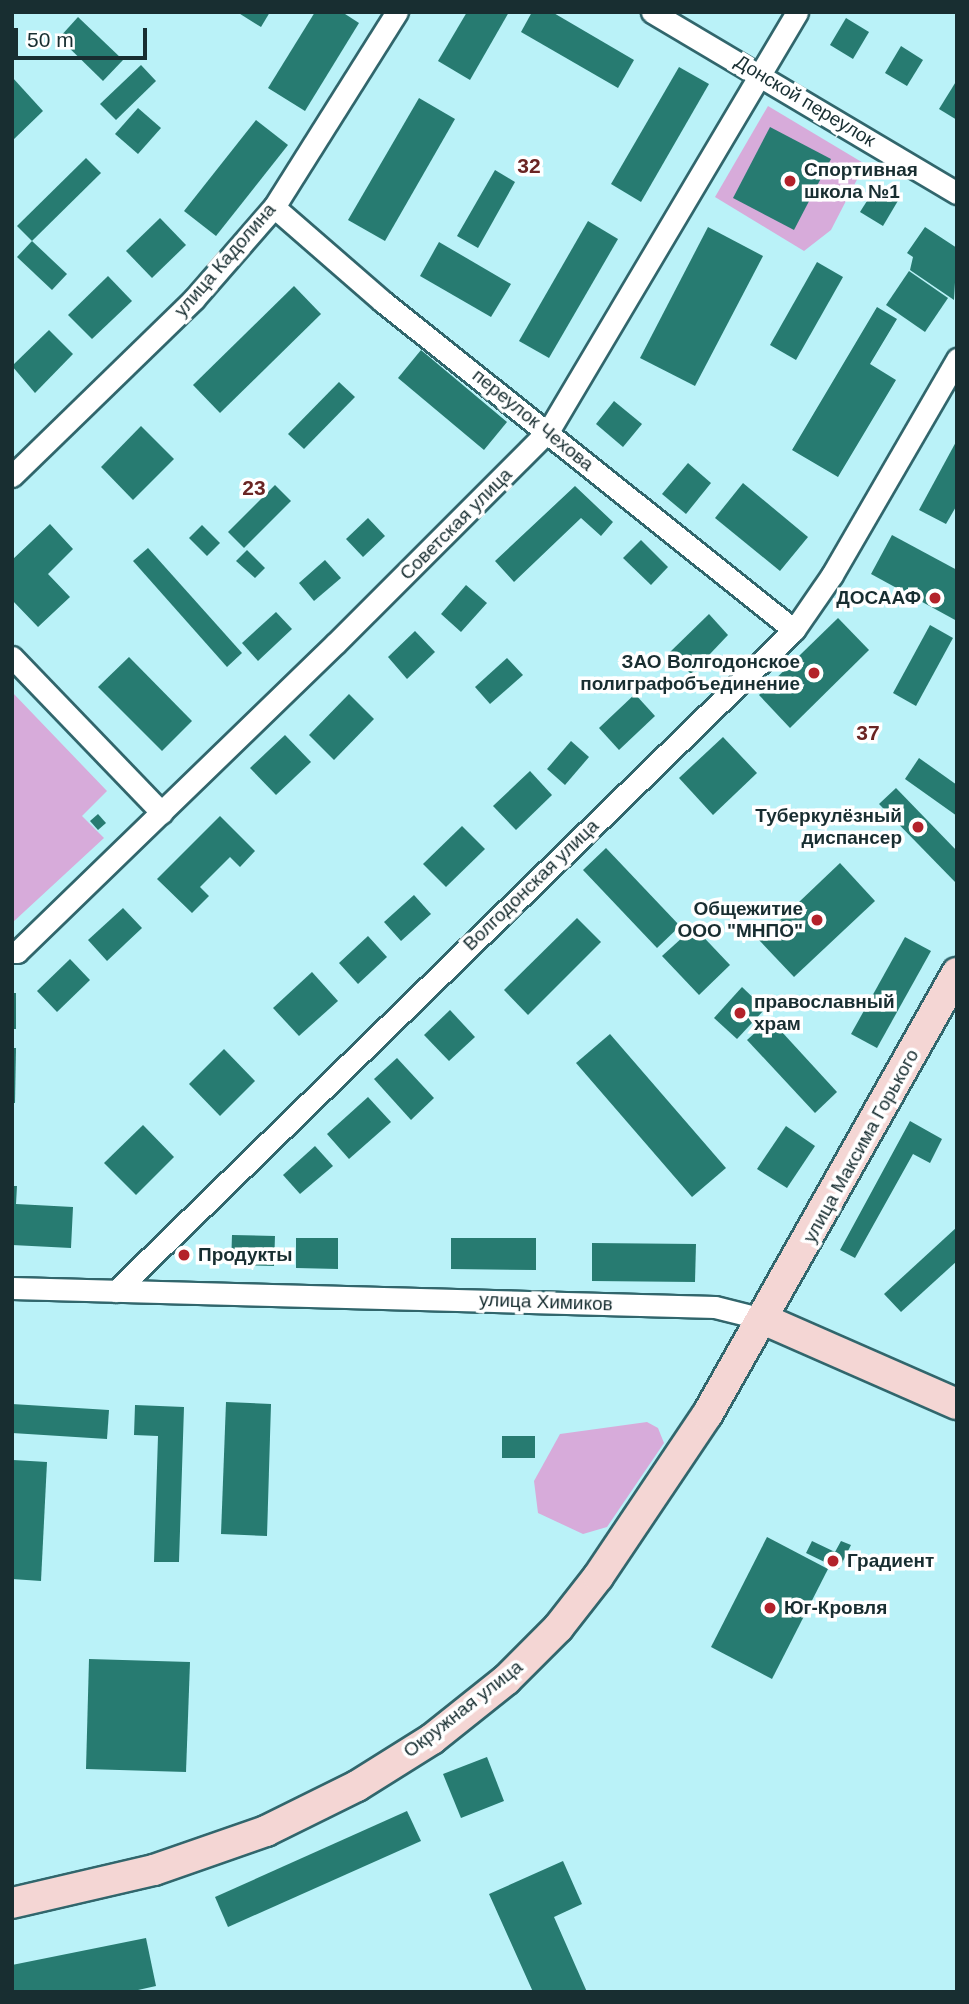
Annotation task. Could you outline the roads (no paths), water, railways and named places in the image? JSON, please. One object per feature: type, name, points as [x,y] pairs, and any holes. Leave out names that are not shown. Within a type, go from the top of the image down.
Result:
[{"type":"main road","name":"улица Максима Горького","points":[[763,1319],[957,973]]},
{"type":"main road","name":"улица Химиков","points":[[763,1319],[957,1404]]},
{"type":"main road","name":"Окружная улица","points":[[12,1903],[155,1870],[220,1849],[357,1786],[432,1739],[506,1680],[574,1607],[673,1467],[763,1319]]},
{"type":"street","name":"улица Кадолина","points":[[12,476],[194,299],[274,207],[397,12]]},
{"type":"street","name":"Донской переулок","points":[[652,12],[957,193]]},
{"type":"street","name":"Советская улица","points":[[12,953],[18,953],[162,813],[549,430],[797,12]]},
{"type":"street","name":"переулок Чехова","points":[[274,207],[382,301],[549,430],[794,630]]},
{"type":"street","name":"Волгодонская улица","points":[[116,1291],[794,630],[832,575],[957,359]]},
{"type":"street","points":[[12,657],[162,813]]},
{"type":"street","points":[[12,1288],[116,1291]]},
{"type":"street","name":"улица Химиков","points":[[116,1291],[715,1307],[763,1319]]},
{"type":"place","name":"Спортивная школа №1","points":[[790,181]]},
{"type":"place","name":"ДОСААФ","points":[[935,598]]},
{"type":"place","name":"ЗАО Волгодонское полиграфобъединение","points":[[814,673]]},
{"type":"place","name":"Туберкулёзный диспансер","points":[[918,827]]},
{"type":"place","name":"Общежитие ООО \"МНПО\"","points":[[817,920]]},
{"type":"place","name":"православный храм","points":[[740,1013]]},
{"type":"place","name":"Продукты","points":[[184,1255]]},
{"type":"place","name":"Градиент","points":[[833,1561]]},
{"type":"place","name":"Юг-Кровля","points":[[770,1608]]},
{"type":"district","name":"32","points":[[529,166]]},
{"type":"district","name":"23","points":[[254,488]]},
{"type":"district","name":"37","points":[[868,733]]}]
